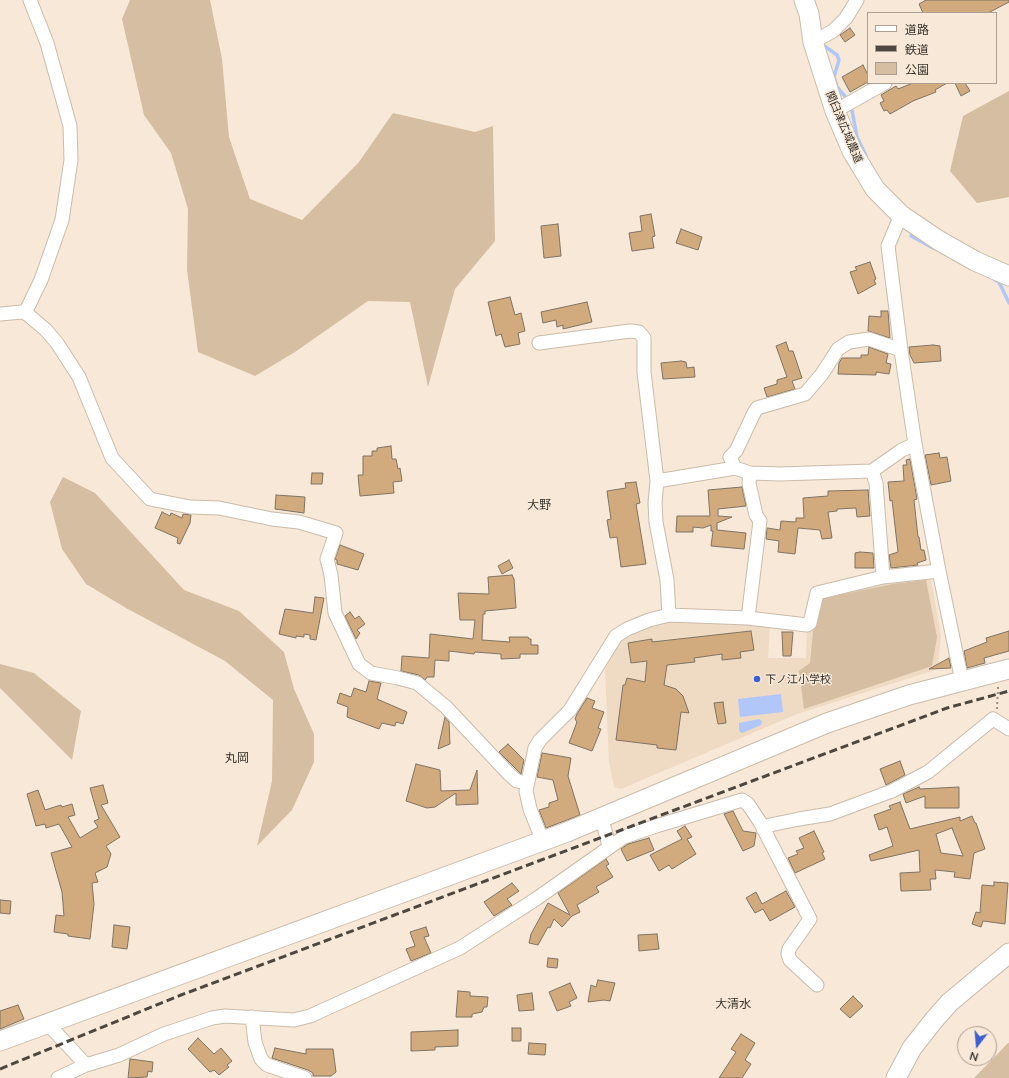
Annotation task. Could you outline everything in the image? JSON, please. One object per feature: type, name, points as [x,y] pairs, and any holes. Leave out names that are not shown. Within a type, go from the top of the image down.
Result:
[{"type":"street","points":[[25,313],[40,280],[62,220],[71,160],[70,126],[51,56],[30,0]]},
{"type":"street","name":"関臼津広域農道","points":[[804,0],[809,14],[813,42],[845,106],[852,151],[875,189],[901,215],[938,240],[975,261],[1009,276]]},
{"type":"street","points":[[813,42],[833,31],[846,18],[857,0]]},
{"type":"street","points":[[845,106],[883,84]]},
{"type":"street","points":[[901,215],[888,246],[901,350],[915,444],[938,571],[962,681]]},
{"type":"street","points":[[0,314],[25,313],[46,330],[57,343],[79,377],[112,458],[150,498],[190,507],[219,508],[272,519],[299,522],[336,533],[327,559],[331,575],[335,613],[359,664],[371,673],[417,683],[446,707],[509,774],[517,781],[527,783]]},
{"type":"street","points":[[539,343],[630,330],[642,333],[644,338],[644,372],[657,481],[656,522],[667,580],[669,615]]},
{"type":"street","points":[[735,468],[730,457],[736,451],[757,408],[805,394],[838,349],[849,342],[869,339],[901,350]]},
{"type":"street","points":[[657,481],[735,468],[750,473],[832,473],[872,470],[902,450],[915,444]]},
{"type":"street","points":[[872,470],[876,483],[883,577]]},
{"type":"street","points":[[748,618],[760,521],[756,515],[749,483],[750,473]]},
{"type":"street","points":[[543,842],[528,803],[527,783],[538,743],[566,715],[616,636],[627,629],[649,620],[669,615],[748,618],[807,625],[810,623],[817,593],[883,577],[938,571]]},
{"type":"street","points":[[0,1041],[543,842],[602,819],[821,725],[884,702],[1004,671]]},
{"type":"street","points":[[763,829],[792,821],[830,814],[892,790],[928,772],[993,719],[1009,729]]},
{"type":"street","points":[[58,1078],[86,1065],[119,1055],[164,1034],[201,1021],[225,1016],[303,1018],[438,959],[483,934],[609,846],[636,832],[742,800],[748,804],[755,814],[810,919],[789,948],[788,954],[790,960],[817,985]]},
{"type":"street","points":[[602,819],[609,846]]},
{"type":"street","points":[[896,1078],[912,1048],[950,1002],[1009,953]]},
{"type":"street","points":[[252,1017],[255,1042],[261,1058],[267,1065],[305,1078]]},
{"type":"street","points":[[47,1023],[86,1065]]},
{"type":"path","points":[[993,719],[1004,671]]},
{"type":"shaded area","name":"下ノ江小学校","points":[[930,574],[941,635],[938,669],[797,714],[621,789],[614,787],[609,762],[605,670],[622,636],[644,626],[681,618],[770,624],[768,658],[806,658],[807,628],[823,595]]},
{"type":"green space","points":[[130,0],[210,0],[222,59],[229,137],[250,199],[302,220],[359,162],[393,113],[475,132],[493,126],[495,241],[455,289],[428,387],[410,302],[368,301],[295,352],[255,376],[198,352],[187,270],[188,209],[171,153],[144,115],[122,19]]},
{"type":"green space","points":[[1009,91],[1009,197],[977,203],[950,171],[963,116]]},
{"type":"green space","points":[[63,477],[95,493],[184,590],[239,611],[284,652],[294,689],[314,734],[314,762],[292,810],[257,846],[272,781],[273,700],[225,661],[126,608],[86,584],[62,549],[50,502]]},
{"type":"green space","points":[[926,580],[937,637],[932,666],[804,709],[799,671],[810,663],[813,631],[820,603],[824,598],[893,584]]},
{"type":"green space","points":[[0,664],[34,673],[81,711],[72,760],[0,688]]},
{"type":"green space","points":[[1009,1043],[1009,1078],[974,1078],[986,1066],[997,1066],[997,1054]]},
{"type":"water","points":[[781,694],[783,712],[740,717],[738,699]]},
{"type":"water","points":[[759,719],[762,721],[761,725],[742,733],[739,731],[739,723]]},
{"type":"building","points":[[926,0],[1009,0],[1009,2],[990,12],[923,12],[919,4]]},
{"type":"building","points":[[850,28],[855,35],[845,42],[840,35]]},
{"type":"building","points":[[863,65],[867,73],[867,83],[850,92],[842,77]]},
{"type":"building","points":[[910,84],[945,84],[935,90],[936,92],[913,101],[890,114],[887,110],[884,111],[880,103],[884,101],[881,95],[896,86],[898,89]]},
{"type":"building","points":[[955,84],[966,84],[970,91],[961,96]]},
{"type":"building","points":[[651,214],[655,236],[652,237],[654,248],[632,251],[629,233],[642,231],[640,216]]},
{"type":"building","points":[[558,224],[561,256],[544,258],[541,226]]},
{"type":"building","points":[[681,229],[702,237],[698,250],[676,243]]},
{"type":"building","points":[[870,262],[876,279],[874,280],[876,284],[858,294],[850,272],[857,270],[855,267]]},
{"type":"building","points":[[510,297],[515,315],[521,313],[525,331],[518,333],[520,344],[505,347],[501,334],[496,336],[488,302]]},
{"type":"building","points":[[587,302],[592,322],[563,329],[563,325],[557,327],[556,320],[543,323],[541,312]]},
{"type":"building","points":[[881,311],[888,311],[890,338],[868,331],[869,316],[881,317]]},
{"type":"building","points":[[786,342],[789,351],[793,351],[802,378],[792,381],[795,389],[767,397],[764,388],[777,384],[777,380],[787,377],[776,346]]},
{"type":"building","points":[[933,345],[940,346],[941,361],[914,363],[910,355],[909,347]]},
{"type":"building","points":[[869,347],[888,354],[886,363],[891,364],[889,374],[876,372],[876,375],[838,374],[839,363],[842,358],[861,358],[861,355],[868,355]]},
{"type":"building","points":[[686,362],[687,368],[694,367],[695,377],[663,379],[661,363]]},
{"type":"building","points":[[391,446],[392,459],[396,459],[398,469],[400,468],[402,481],[393,482],[394,493],[360,496],[358,475],[363,475],[363,456],[372,456],[372,451],[377,451],[377,448]]},
{"type":"building","points":[[939,453],[940,458],[947,457],[951,481],[931,485],[925,455]]},
{"type":"building","points":[[910,459],[917,499],[914,500],[918,537],[921,550],[924,550],[926,560],[917,563],[918,565],[891,568],[889,555],[898,552],[892,500],[890,501],[888,482],[904,481],[903,465],[907,465],[906,460]]},
{"type":"building","points":[[312,473],[323,473],[322,484],[311,484]]},
{"type":"building","points":[[636,482],[640,503],[636,504],[646,564],[621,567],[617,537],[610,538],[607,520],[611,519],[607,491],[626,488],[625,483]]},
{"type":"building","points":[[742,487],[746,506],[718,509],[718,516],[732,517],[717,523],[717,530],[746,533],[744,549],[711,546],[713,531],[711,531],[711,525],[703,528],[693,527],[693,532],[676,532],[677,516],[710,516],[708,490]]},
{"type":"building","points":[[868,490],[870,516],[857,517],[856,508],[837,509],[837,511],[828,512],[832,538],[822,539],[820,530],[798,528],[795,554],[778,552],[779,541],[766,539],[767,528],[780,530],[781,521],[796,522],[796,518],[804,518],[803,498],[828,496],[828,491]]},
{"type":"building","points":[[276,495],[305,497],[304,513],[275,509]]},
{"type":"building","points":[[162,512],[170,516],[171,513],[182,518],[183,514],[191,515],[190,523],[180,544],[177,543],[178,538],[155,528]]},
{"type":"building","points":[[340,545],[364,554],[358,570],[337,564],[337,560],[335,559]]},
{"type":"building","points":[[855,553],[873,553],[874,568],[855,568]]},
{"type":"building","points":[[509,560],[513,568],[502,574],[498,566]]},
{"type":"building","points":[[512,575],[514,579],[516,608],[485,611],[485,614],[483,614],[482,640],[510,642],[509,637],[528,637],[531,639],[531,645],[538,645],[538,654],[520,654],[520,658],[501,659],[501,654],[475,652],[474,654],[449,651],[449,661],[435,660],[434,677],[427,677],[425,680],[419,675],[401,671],[402,656],[429,658],[430,634],[473,639],[475,620],[460,620],[458,593],[489,594],[488,577]]},
{"type":"building","points":[[315,597],[324,598],[316,640],[310,639],[310,635],[304,634],[304,637],[296,636],[296,638],[279,634],[285,609],[313,613]]},
{"type":"building","points":[[350,612],[355,619],[359,616],[365,624],[357,630],[360,633],[356,639],[345,616]]},
{"type":"building","points":[[751,631],[754,650],[740,652],[741,658],[722,660],[722,654],[694,658],[695,662],[667,665],[664,685],[676,689],[683,696],[689,713],[681,712],[676,750],[657,748],[657,745],[616,740],[623,685],[625,685],[627,678],[645,682],[647,661],[631,663],[628,643],[652,639],[652,642]]},
{"type":"building","points":[[1009,631],[1009,651],[984,658],[985,663],[967,668],[964,651],[987,642],[986,638]]},
{"type":"building","points":[[782,632],[793,632],[791,656],[783,656]]},
{"type":"building","points":[[949,658],[951,668],[929,669]]},
{"type":"building","points":[[369,681],[381,683],[377,699],[407,712],[403,724],[396,722],[395,726],[382,723],[379,729],[347,717],[348,707],[337,703],[340,693],[351,697],[354,688],[366,692]]},
{"type":"building","points":[[587,698],[595,701],[592,708],[604,712],[598,728],[601,729],[592,751],[569,743],[577,722],[575,719],[577,714]]},
{"type":"building","points":[[723,702],[726,723],[718,724],[714,703]]},
{"type":"building","points":[[445,717],[449,722],[450,744],[438,749]]},
{"type":"building","points":[[508,744],[524,760],[521,774],[499,752]]},
{"type":"building","points":[[542,753],[571,758],[568,776],[580,815],[546,828],[539,810],[549,807],[549,803],[558,800],[553,780],[537,777]]},
{"type":"building","points":[[900,761],[905,775],[886,785],[880,769]]},
{"type":"building","points":[[416,764],[440,770],[441,791],[470,790],[477,770],[478,804],[456,805],[456,793],[435,807],[427,808],[406,801]]},
{"type":"building","points":[[103,785],[108,803],[101,805],[120,837],[106,846],[111,854],[107,867],[95,873],[98,882],[92,883],[94,904],[90,939],[68,936],[68,934],[54,932],[56,915],[64,916],[62,892],[51,853],[72,847],[59,824],[46,828],[45,824],[36,826],[27,794],[38,790],[45,810],[61,805],[62,807],[72,804],[75,815],[68,817],[80,838],[98,827],[94,821],[99,819],[90,788]]},
{"type":"building","points":[[919,787],[920,789],[959,787],[959,808],[925,808],[925,796],[906,803],[903,794]]},
{"type":"building","points":[[900,802],[910,829],[960,817],[960,821],[972,816],[985,849],[974,853],[970,879],[954,877],[955,872],[935,870],[936,879],[930,879],[931,890],[901,891],[900,873],[920,872],[919,850],[871,861],[869,855],[893,846],[887,827],[879,830],[874,815],[891,809],[889,806]],"holes":[[[952,828],[963,856],[941,853],[936,834]]]},
{"type":"building","points":[[733,811],[743,831],[756,833],[754,846],[743,851],[724,814]]},
{"type":"building","points":[[685,826],[692,837],[687,839],[696,854],[672,869],[669,865],[659,871],[650,855],[682,839],[677,831]]},
{"type":"building","points":[[814,831],[824,852],[822,853],[825,859],[795,873],[788,858],[798,854],[796,851],[804,848],[799,838]]},
{"type":"building","points":[[649,838],[654,850],[627,861],[621,849],[628,844]]},
{"type":"building","points":[[606,859],[609,864],[606,866],[613,877],[596,887],[599,892],[577,905],[580,912],[572,916],[562,927],[554,919],[550,928],[548,927],[538,945],[529,943],[531,934],[548,903],[570,915],[558,893]]},
{"type":"building","points":[[994,882],[1008,883],[1005,924],[983,921],[981,927],[972,924],[976,912],[980,913],[982,885],[994,886]]},
{"type":"building","points":[[512,883],[519,891],[507,899],[512,905],[494,916],[484,902]]},
{"type":"building","points":[[786,891],[795,907],[770,921],[763,909],[755,913],[746,898],[756,892],[762,904]]},
{"type":"building","points":[[0,900],[11,901],[10,914],[0,913]]},
{"type":"building","points":[[114,925],[130,927],[127,949],[112,947]]},
{"type":"building","points":[[426,927],[429,936],[424,937],[431,953],[411,961],[406,949],[415,946],[410,932]]},
{"type":"building","points":[[657,934],[659,949],[639,951],[638,935]]},
{"type":"building","points":[[548,958],[558,959],[557,968],[547,967]]},
{"type":"building","points":[[598,980],[615,983],[610,1001],[604,1000],[588,1002],[591,985],[596,987]]},
{"type":"building","points":[[570,983],[577,998],[569,1002],[571,1006],[557,1011],[549,992]]},
{"type":"building","points":[[458,991],[470,992],[470,996],[488,997],[487,1007],[484,1007],[482,1012],[472,1014],[472,1017],[456,1017]]},
{"type":"building","points":[[532,993],[534,1010],[519,1011],[517,995]]},
{"type":"building","points":[[853,996],[863,1006],[850,1018],[840,1009]]},
{"type":"building","points":[[18,1005],[24,1019],[0,1029],[0,1011]]},
{"type":"building","points":[[512,1028],[521,1028],[521,1041],[512,1041]]},
{"type":"building","points":[[458,1030],[458,1046],[435,1047],[435,1050],[411,1051],[411,1032]]},
{"type":"building","points":[[741,1034],[755,1043],[745,1060],[751,1064],[742,1078],[719,1078],[736,1052],[731,1049]]},
{"type":"building","points":[[198,1038],[214,1054],[221,1048],[232,1061],[227,1065],[229,1067],[219,1075],[214,1070],[210,1072],[188,1049]]},
{"type":"building","points":[[529,1043],[546,1044],[545,1055],[528,1054]]},
{"type":"building","points":[[275,1048],[306,1054],[306,1049],[333,1049],[336,1072],[331,1076],[313,1076],[313,1073],[308,1070],[272,1058]]},
{"type":"building","points":[[130,1059],[153,1062],[152,1072],[148,1071],[147,1077],[128,1078]]},
{"type":"waterway","points":[[823,45],[837,55],[839,60],[834,77],[837,87],[848,100]]},
{"type":"waterway","points":[[851,105],[857,137],[866,156]]},
{"type":"waterway","points":[[911,236],[933,248]]},
{"type":"waterway","points":[[995,280],[999,282],[1009,303]]},
{"type":"railway","points":[[0,1069],[181,995],[947,708],[1009,691]]},
{"type":"place","name":"下ノ江小学校","points":[[757,679]]},
{"type":"district","name":"大野","points":[[539,505]]},
{"type":"district","name":"丸岡","points":[[237,758]]},
{"type":"district","name":"大清水","points":[[733,1004]]}]
